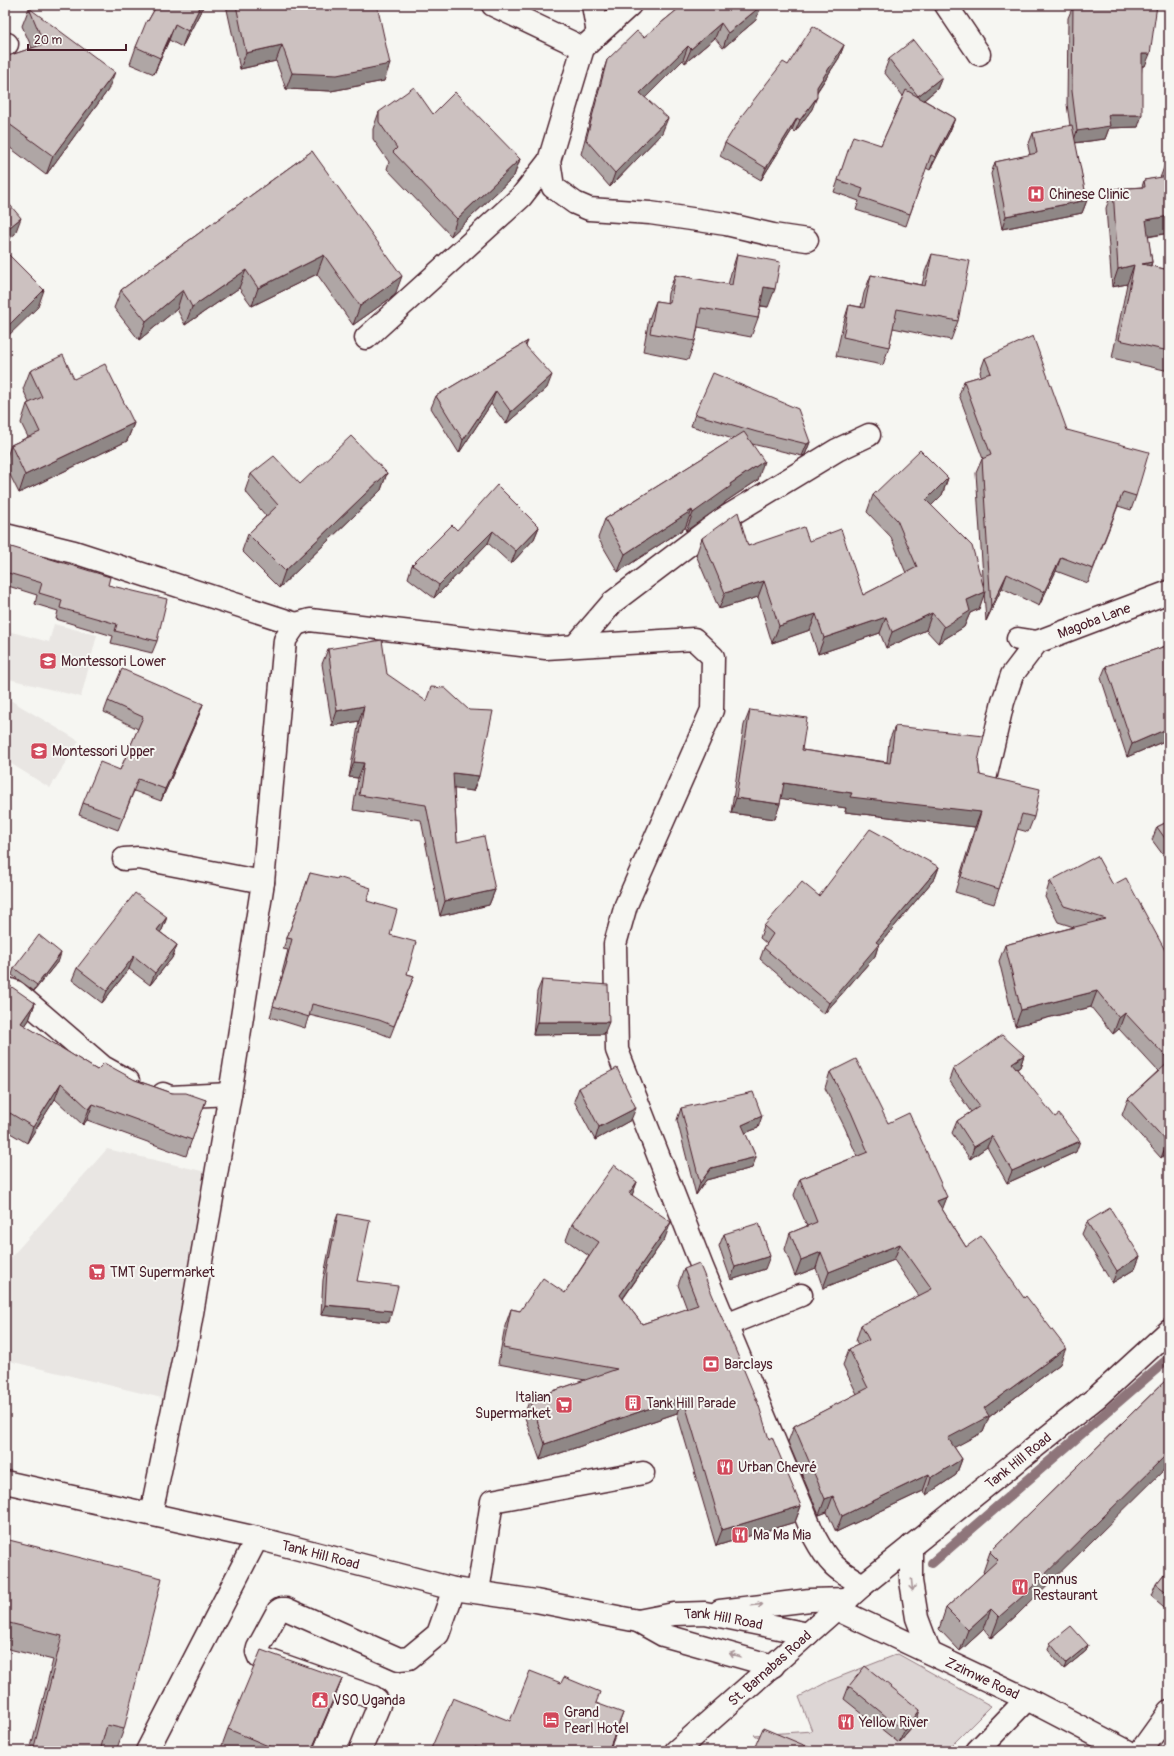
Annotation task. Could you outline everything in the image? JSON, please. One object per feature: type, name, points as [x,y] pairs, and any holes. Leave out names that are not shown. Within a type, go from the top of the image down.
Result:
[{"type":"street","points":[[493,5],[590,41]]},
{"type":"street","points":[[366,338],[521,197],[549,161],[590,41],[593,5]]},
{"type":"street","points":[[590,41],[630,5]]},
{"type":"street","points":[[946,5],[979,54]]},
{"type":"street","points":[[549,161],[553,187],[574,203],[590,209],[650,214],[726,224],[807,240]]},
{"type":"street","points":[[576,645],[613,602],[720,521],[837,450],[869,435]]},
{"type":"street","points":[[5,536],[74,552],[296,624],[285,640],[263,882],[230,1094],[187,1342],[151,1514]]},
{"type":"street","name":"Magoba Lane","points":[[985,779],[1003,702],[1012,675],[1028,640],[1169,592]]},
{"type":"street","name":"Zzimwe Road","points":[[296,624],[310,620],[546,648],[694,639],[713,657],[712,710],[626,905],[615,944],[616,1050],[726,1325],[814,1536],[825,1557],[840,1572],[849,1598],[930,1653],[1027,1699],[1127,1751]]},
{"type":"street","points":[[124,859],[139,858],[263,882]]},
{"type":"street","points":[[5,988],[16,992],[103,1067],[133,1084],[170,1096],[230,1094]]},
{"type":"street","points":[[726,1325],[801,1295]]},
{"type":"street","name":"Tank Hill Road","points":[[849,1598],[911,1546],[1097,1397],[1169,1331]]},
{"type":"street","points":[[478,1592],[492,1501],[643,1473]]},
{"type":"street","name":"Tank Hill Road","points":[[5,1482],[257,1538],[454,1589],[536,1601],[638,1621],[663,1635],[773,1666]]},
{"type":"street","points":[[147,1751],[257,1538]]},
{"type":"street","points":[[911,1546],[912,1581],[917,1618],[930,1653]]},
{"type":"street","points":[[360,1751],[379,1705],[377,1700],[373,1697],[259,1657],[257,1652],[258,1648],[278,1612],[281,1609],[286,1610],[403,1659],[409,1658],[438,1634],[454,1589]]},
{"type":"street","points":[[705,1613],[753,1605],[849,1598]]},
{"type":"street","name":"St. Barnabas Road","points":[[676,1751],[849,1598]]},
{"type":"street","name":"Tank Hill Road","points":[[638,1621],[674,1614],[705,1613],[808,1634]]},
{"type":"street","points":[[977,1751],[1027,1699]]},
{"type":"street","points":[[1141,1751],[1169,1712]]},
{"type":"shaded area","name":"Montessori Lower","points":[[54,624],[97,635],[81,697],[5,678],[5,644],[8,631],[49,642]]},
{"type":"shaded area","name":"Montessori Upper","points":[[5,697],[79,741],[50,788],[5,760]]},
{"type":"shaded area","name":"TMT Supermarket","points":[[107,1149],[206,1172],[166,1399],[5,1360],[5,1264]]},
{"type":"shaded area","points":[[898,1654],[991,1706],[946,1751],[793,1751],[754,1735],[812,1731],[799,1697],[829,1681]]},
{"type":"building","points":[[157,5],[201,5],[188,31],[175,24],[160,58],[136,47],[147,20],[148,21]]},
{"type":"building","points":[[236,5],[377,5],[390,64],[337,75],[292,73],[282,45],[246,53]]},
{"type":"building","points":[[683,5],[761,6],[728,33],[721,23],[691,49],[688,46],[640,93],[668,118],[615,173],[586,140],[607,60],[637,31],[644,37]]},
{"type":"building","points":[[1157,5],[1150,54],[1142,54],[1142,115],[1108,115],[1110,126],[1077,131],[1072,91],[1073,6]]},
{"type":"building","points":[[29,8],[115,72],[53,156],[5,121],[5,57],[44,44]]},
{"type":"building","points":[[813,26],[844,45],[817,87],[817,97],[800,120],[797,118],[766,168],[725,143],[743,114],[783,62],[788,65]]},
{"type":"building","points":[[913,40],[942,77],[918,96],[889,59]]},
{"type":"building","points":[[414,87],[433,114],[455,92],[520,159],[457,219],[393,152],[397,148],[379,122],[379,112]]},
{"type":"building","points":[[906,90],[955,118],[935,157],[931,155],[910,214],[860,197],[863,189],[838,180],[853,136],[881,145]]},
{"type":"building","name":"Chinese Clinic","points":[[1072,125],[1087,200],[1006,216],[995,162],[1037,153],[1033,133]]},
{"type":"building","points":[[312,151],[402,276],[360,306],[324,255],[258,288],[246,270],[192,307],[183,290],[146,321],[121,290]]},
{"type":"building","points":[[1166,162],[1169,162],[1169,216],[1146,220],[1152,262],[1142,264],[1169,270],[1169,351],[1119,340],[1134,265],[1118,269],[1113,189],[1145,187],[1144,180],[1168,176]]},
{"type":"building","points":[[5,199],[21,218],[5,231]]},
{"type":"building","points":[[5,251],[44,290],[5,329]]},
{"type":"building","points":[[737,254],[780,262],[775,289],[764,287],[758,318],[701,308],[695,341],[650,333],[656,301],[670,303],[675,275],[732,285]]},
{"type":"building","points":[[932,254],[970,261],[958,321],[897,309],[889,347],[843,337],[849,305],[864,308],[871,275],[925,286]]},
{"type":"building","points":[[1033,336],[1067,430],[1149,452],[1136,496],[1123,492],[1093,569],[1061,557],[1044,592],[1007,574],[991,607],[982,459],[991,455],[964,381],[991,373],[985,358]]},
{"type":"building","points":[[528,341],[525,345],[552,375],[511,412],[496,391],[463,440],[436,396]]},
{"type":"building","points":[[63,355],[74,379],[105,364],[134,423],[25,475],[11,445],[40,432],[27,404],[42,397],[30,371]]},
{"type":"building","points":[[713,373],[798,409],[810,442],[807,444],[757,432],[695,414]]},
{"type":"building","points":[[744,432],[764,461],[730,484],[731,486],[693,513],[692,510],[625,554],[605,519]]},
{"type":"building","points":[[351,436],[387,473],[285,571],[248,534],[278,505],[251,474],[274,456],[300,484]]},
{"type":"building","points":[[920,450],[948,478],[926,500],[972,546],[985,592],[967,600],[970,611],[944,627],[932,613],[892,632],[886,617],[824,638],[816,614],[779,626],[764,581],[725,593],[702,538],[738,512],[748,546],[804,527],[809,541],[841,529],[863,595],[917,567],[897,520],[873,495]]},
{"type":"building","points":[[497,485],[539,527],[516,551],[493,531],[439,585],[412,565],[452,525],[457,530]]},
{"type":"building","points":[[8,546],[110,577],[108,585],[167,599],[157,641],[115,631],[117,624],[60,608],[62,600],[39,593],[42,583],[5,572],[5,556]]},
{"type":"building","points":[[382,640],[387,674],[426,701],[431,687],[445,688],[469,710],[493,711],[479,776],[453,773],[457,842],[484,836],[495,890],[445,901],[426,805],[359,795],[364,763],[354,762],[364,706],[337,711],[328,649]]},
{"type":"building","points":[[1169,645],[1169,728],[1132,744],[1106,666]]},
{"type":"building","points":[[122,669],[203,704],[165,789],[138,779],[123,818],[83,803],[100,762],[120,770],[143,717],[108,701]]},
{"type":"building","points":[[750,710],[807,718],[802,750],[890,763],[895,726],[984,736],[978,761],[980,775],[1040,789],[1034,817],[1022,814],[999,889],[961,877],[981,812],[850,797],[852,793],[784,783],[780,804],[736,798]]},
{"type":"building","points":[[1169,821],[1169,844],[1157,827]]},
{"type":"building","points":[[870,829],[939,867],[876,942],[879,944],[829,1003],[764,948],[773,934],[764,926],[802,882],[819,896]]},
{"type":"building","points":[[1097,856],[1113,885],[1126,878],[1167,954],[1169,953],[1169,1060],[1125,1013],[1119,1018],[1097,991],[1021,1010],[1005,945],[1106,919],[1064,906],[1050,881]]},
{"type":"building","points":[[310,873],[337,879],[338,877],[371,888],[367,901],[397,910],[390,935],[416,942],[407,974],[414,976],[394,1026],[379,1020],[312,1004],[309,1017],[273,1006],[287,962],[292,939],[287,938]]},
{"type":"building","points":[[135,893],[167,917],[157,930],[177,945],[155,973],[134,956],[107,991],[77,968]]},
{"type":"building","points":[[39,935],[61,953],[37,985],[14,968]]},
{"type":"building","points":[[542,980],[608,985],[609,1022],[537,1022]]},
{"type":"building","points":[[9,985],[35,1003],[21,1023],[97,1070],[104,1063],[135,1080],[172,1093],[186,1093],[206,1100],[192,1140],[93,1104],[89,1109],[61,1083],[33,1127],[10,1113],[5,1122],[5,991]]},
{"type":"building","points":[[1002,1035],[1024,1055],[1012,1063],[1055,1117],[1059,1114],[1080,1141],[1012,1171],[992,1136],[974,1147],[957,1121],[980,1106],[953,1069]]},
{"type":"building","points":[[856,1059],[888,1123],[909,1113],[947,1197],[937,1201],[966,1247],[981,1236],[1024,1298],[1026,1296],[1066,1348],[984,1408],[989,1416],[948,1438],[962,1459],[931,1478],[929,1474],[842,1516],[833,1496],[825,1499],[794,1426],[868,1388],[849,1349],[869,1340],[861,1325],[932,1289],[900,1244],[829,1272],[821,1252],[801,1260],[790,1233],[817,1222],[800,1179],[868,1152],[851,1112],[830,1072]]},
{"type":"building","points":[[1169,1062],[1169,1140],[1167,1142],[1128,1099]]},
{"type":"building","points":[[617,1068],[636,1108],[599,1127],[579,1088]]},
{"type":"building","points":[[753,1092],[762,1116],[742,1125],[756,1157],[711,1168],[700,1183],[681,1108]]},
{"type":"building","points":[[614,1165],[637,1182],[629,1193],[671,1222],[620,1295],[642,1324],[698,1305],[684,1269],[699,1263],[759,1406],[769,1439],[772,1437],[801,1506],[722,1530],[683,1397],[545,1444],[530,1399],[617,1369],[503,1348],[511,1309],[520,1311],[543,1278],[565,1293],[599,1242],[572,1224]]},
{"type":"building","points":[[1110,1208],[1140,1256],[1117,1271],[1087,1222]]},
{"type":"building","points":[[338,1214],[370,1220],[357,1281],[398,1286],[392,1311],[325,1305],[327,1270]]},
{"type":"building","points":[[759,1223],[770,1256],[735,1267],[724,1234]]},
{"type":"building","points":[[1169,1377],[1169,1452],[1024,1595],[999,1617],[991,1609],[968,1630],[946,1608],[998,1560],[990,1552]]},
{"type":"building","points":[[5,1539],[162,1578],[124,1729],[107,1725],[100,1751],[33,1751],[62,1636],[5,1622]]},
{"type":"building","points":[[1169,1568],[1169,1594],[1156,1584]]},
{"type":"building","points":[[1071,1626],[1088,1645],[1066,1663],[1050,1643]]},
{"type":"building","name":"VSO Uganda","points":[[261,1650],[342,1679],[311,1751],[280,1751],[228,1729]]},
{"type":"building","points":[[865,1666],[920,1710],[904,1731],[849,1686]]},
{"type":"building","points":[[530,1671],[561,1683],[564,1677],[600,1692],[596,1703],[623,1713],[608,1751],[485,1751],[475,1747],[473,1751],[430,1751],[453,1698],[510,1721]]},
{"type":"building","points":[[763,1728],[818,1751],[753,1751]]},
{"type":"waterway","points":[[932,1563],[1169,1358]]},
{"type":"place","name":"Chinese Clinic","points":[[1036,194]]},
{"type":"place","name":"Montessori Lower","points":[[48,661]]},
{"type":"place","name":"Montessori Upper","points":[[39,751]]},
{"type":"place","name":"TMT Supermarket","points":[[97,1272]]},
{"type":"place","name":"Barclays","points":[[711,1364]]},
{"type":"place","name":"Tank Hill Parade","points":[[633,1403]]},
{"type":"place","name":"Italian Supermarket","points":[[564,1405]]},
{"type":"place","name":"Urban Chevré","points":[[725,1467]]},
{"type":"place","name":"Ma Ma Mia","points":[[740,1535]]},
{"type":"place","name":"Ponnus Restaurant","points":[[1020,1587]]},
{"type":"place","name":"VSO Uganda","points":[[320,1700]]},
{"type":"place","name":"Grand Pearl Hotel","points":[[551,1720]]},
{"type":"place","name":"Yellow River","points":[[846,1722]]}]
